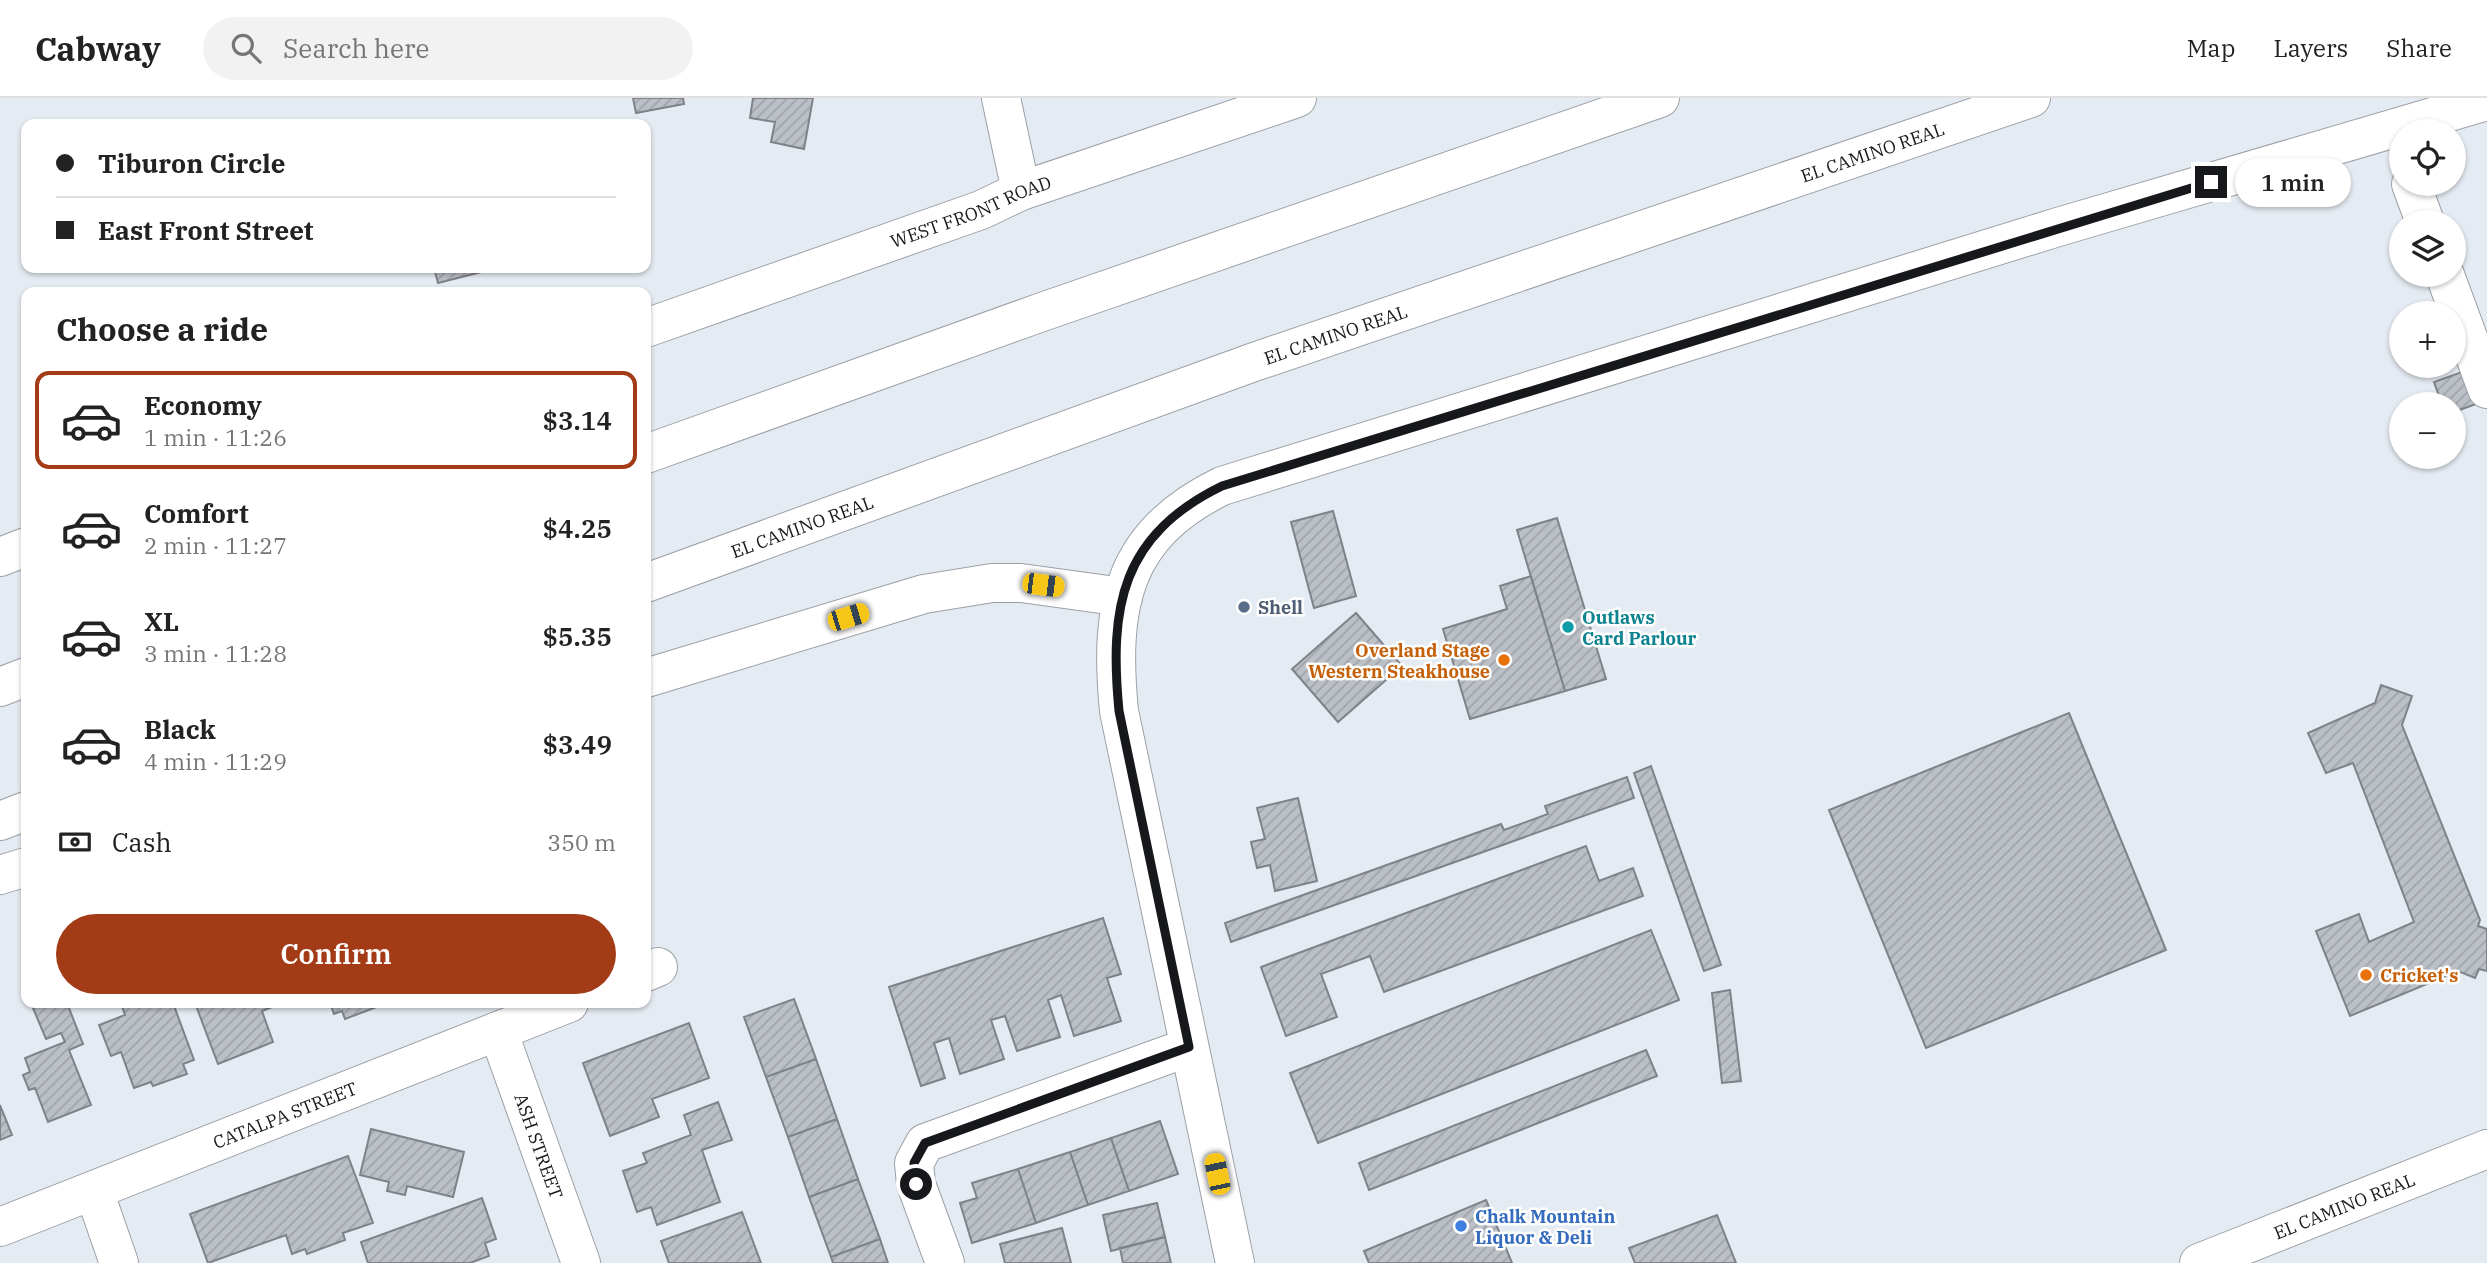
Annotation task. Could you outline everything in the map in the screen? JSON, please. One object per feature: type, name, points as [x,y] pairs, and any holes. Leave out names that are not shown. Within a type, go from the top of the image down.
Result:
[{"type":"main road","points":[[1001,98],[1021,191]]},
{"type":"main road","name":"WEST FRONT ROAD","points":[[651,326],[968,214],[1021,191],[1297,98]]},
{"type":"main road","points":[[651,452],[1042,312],[1660,98]]},
{"type":"main road","name":"EL CAMINO REAL","points":[[651,581],[1254,362],[2031,98]]},
{"type":"main road","points":[[2449,119],[2487,101]]},
{"type":"main road","points":[[1236,1263],[1119,711],[1115,641],[1123,597],[1142,548],[1149,540],[1194,500],[1222,486],[2057,228],[2389,146]]},
{"type":"main road","points":[[2449,287],[2487,389]]},
{"type":"main road","points":[[0,557],[21,549]]},
{"type":"main road","points":[[651,676],[924,594],[992,583],[1021,583],[1123,597]]},
{"type":"main road","points":[[0,687],[21,679]]},
{"type":"main road","points":[[0,821],[21,813]]},
{"type":"main road","points":[[0,875],[21,869]]},
{"type":"main road","name":"CATALPA STREET","points":[[0,1227],[556,1008]]},
{"type":"main road","name":"ASH STREET","points":[[498,1031],[581,1263]]},
{"type":"main road","points":[[945,1263],[916,1184],[914,1163],[925,1143],[1189,1047]]},
{"type":"main road","name":"EL CAMINO REAL","points":[[2199,1263],[2487,1149]]},
{"type":"main road","points":[[93,1191],[119,1263]]},
{"type":"building","points":[[633,98],[683,98],[684,104],[636,113]]},
{"type":"building","points":[[753,98],[813,98],[804,149],[771,142],[775,122],[750,118]]},
{"type":"building","points":[[435,273],[477,273],[438,283]]},
{"type":"building","points":[[2487,363],[2487,400],[2466,408],[2466,392],[2438,392],[2434,382],[2445,378],[2466,378],[2466,371]]},
{"type":"building","points":[[1333,511],[1356,596],[1314,608],[1291,522]]},
{"type":"building","name":"Outlaws Card Parlour","points":[[1557,518],[1606,679],[1565,691],[1517,530]]},
{"type":"building","name":"Overland Stage Western Steakhouse","points":[[1531,576],[1565,691],[1470,719],[1443,629],[1507,609],[1500,586]]},
{"type":"building","points":[[1356,613],[1402,666],[1338,722],[1292,669]]},
{"type":"building","points":[[2381,685],[2412,696],[2402,725],[2480,920],[2478,926],[2487,929],[2487,971],[2479,969],[2475,978],[2458,971],[2350,1016],[2316,931],[2359,914],[2369,942],[2414,922],[2353,763],[2326,773],[2308,733],[2375,703]]},
{"type":"building","points":[[2069,713],[2166,950],[1926,1048],[1829,810]]},
{"type":"building","points":[[1651,766],[1721,965],[1704,971],[1634,773]]},
{"type":"building","points":[[1627,777],[1634,798],[1231,942],[1225,923],[1501,824],[1504,830],[1548,814],[1545,806]]},
{"type":"building","points":[[1298,798],[1317,881],[1275,891],[1270,865],[1257,868],[1251,842],[1265,839],[1257,808]]},
{"type":"building","points":[[1586,846],[1599,881],[1633,868],[1643,896],[1384,992],[1370,956],[1321,974],[1337,1017],[1286,1036],[1261,967]]},
{"type":"building","points":[[1103,918],[1121,974],[1107,978],[1121,1021],[1074,1036],[1061,995],[1048,1000],[1060,1037],[1017,1051],[1005,1016],[991,1020],[1004,1059],[960,1074],[949,1038],[934,1043],[945,1078],[921,1086],[889,987]]},
{"type":"building","points":[[1651,930],[1679,1000],[1318,1143],[1290,1073]]},
{"type":"building","points":[[1730,990],[1741,1081],[1722,1083],[1712,993]]},
{"type":"building","points":[[794,999],[816,1059],[766,1077],[744,1017]]},
{"type":"building","points":[[33,1008],[69,1008],[83,1044],[69,1050],[91,1105],[48,1122],[35,1088],[29,1090],[23,1075],[30,1072],[25,1058],[65,1042],[61,1033],[46,1039]]},
{"type":"building","points":[[123,1008],[175,1008],[194,1060],[183,1064],[187,1074],[153,1086],[151,1082],[134,1088],[121,1052],[111,1056],[99,1025],[125,1015]]},
{"type":"building","points":[[197,1008],[270,1008],[262,1011],[273,1042],[218,1064]]},
{"type":"building","points":[[332,1008],[374,1008],[345,1019],[342,1011],[334,1014]]},
{"type":"building","points":[[689,1023],[709,1078],[652,1099],[659,1117],[610,1136],[583,1063]]},
{"type":"building","points":[[1646,1050],[1657,1076],[1369,1190],[1359,1163]]},
{"type":"building","points":[[816,1059],[837,1119],[788,1137],[766,1077]]},
{"type":"building","points":[[718,1102],[732,1140],[702,1150],[720,1202],[657,1225],[651,1207],[637,1212],[623,1171],[647,1163],[643,1153],[691,1135],[684,1115]]},
{"type":"building","points":[[0,1105],[12,1135],[0,1140]]},
{"type":"building","points":[[837,1119],[858,1179],[809,1197],[788,1137]]},
{"type":"building","points":[[1160,1121],[1178,1174],[1129,1191],[1111,1138]]},
{"type":"building","points":[[371,1129],[464,1152],[453,1197],[407,1186],[405,1195],[387,1191],[389,1182],[360,1175]]},
{"type":"building","points":[[1111,1138],[1129,1191],[1088,1205],[1070,1152]]},
{"type":"building","points":[[1070,1152],[1088,1205],[1036,1223],[1018,1169]]},
{"type":"building","points":[[348,1156],[373,1223],[343,1233],[345,1240],[307,1254],[305,1249],[292,1254],[286,1235],[208,1263],[190,1214]]},
{"type":"building","points":[[1018,1169],[1036,1223],[972,1243],[960,1203],[977,1198],[972,1183]]},
{"type":"building","points":[[858,1179],[880,1239],[831,1257],[809,1197]]},
{"type":"building","points":[[482,1198],[496,1239],[485,1243],[489,1256],[470,1263],[368,1263],[361,1242]]},
{"type":"building","name":"Chalk Mountain Liquor & Deli","points":[[1486,1200],[1512,1263],[1369,1263],[1364,1251]]},
{"type":"building","points":[[1157,1203],[1165,1237],[1111,1251],[1103,1215]]},
{"type":"building","points":[[742,1212],[761,1263],[669,1263],[661,1241]]},
{"type":"building","points":[[1717,1215],[1736,1263],[1635,1263],[1629,1248]]},
{"type":"building","points":[[1062,1228],[1071,1263],[1005,1263],[1000,1244]]},
{"type":"building","points":[[1165,1237],[1171,1263],[1123,1263],[1120,1248]]},
{"type":"building","points":[[880,1239],[888,1263],[833,1263],[831,1257]]},
{"type":"place","name":"Shell","points":[[1244,607]]},
{"type":"place","name":"Outlaws Card Parlour","points":[[1568,627]]},
{"type":"place","name":"Overland Stage Western Steakhouse","points":[[1504,660]]},
{"type":"place","name":"Cricket's","points":[[2366,975]]},
{"type":"place","name":"Chalk Mountain Liquor & Deli","points":[[1461,1226]]},
{"type":"route","points":[[916,1184],[914,1163],[925,1143],[956,1129],[1189,1047],[1119,711],[1114,667],[1115,641],[1123,597],[1142,548],[1162,525],[1194,500],[1222,486],[1265,475],[2211,182]]}]
